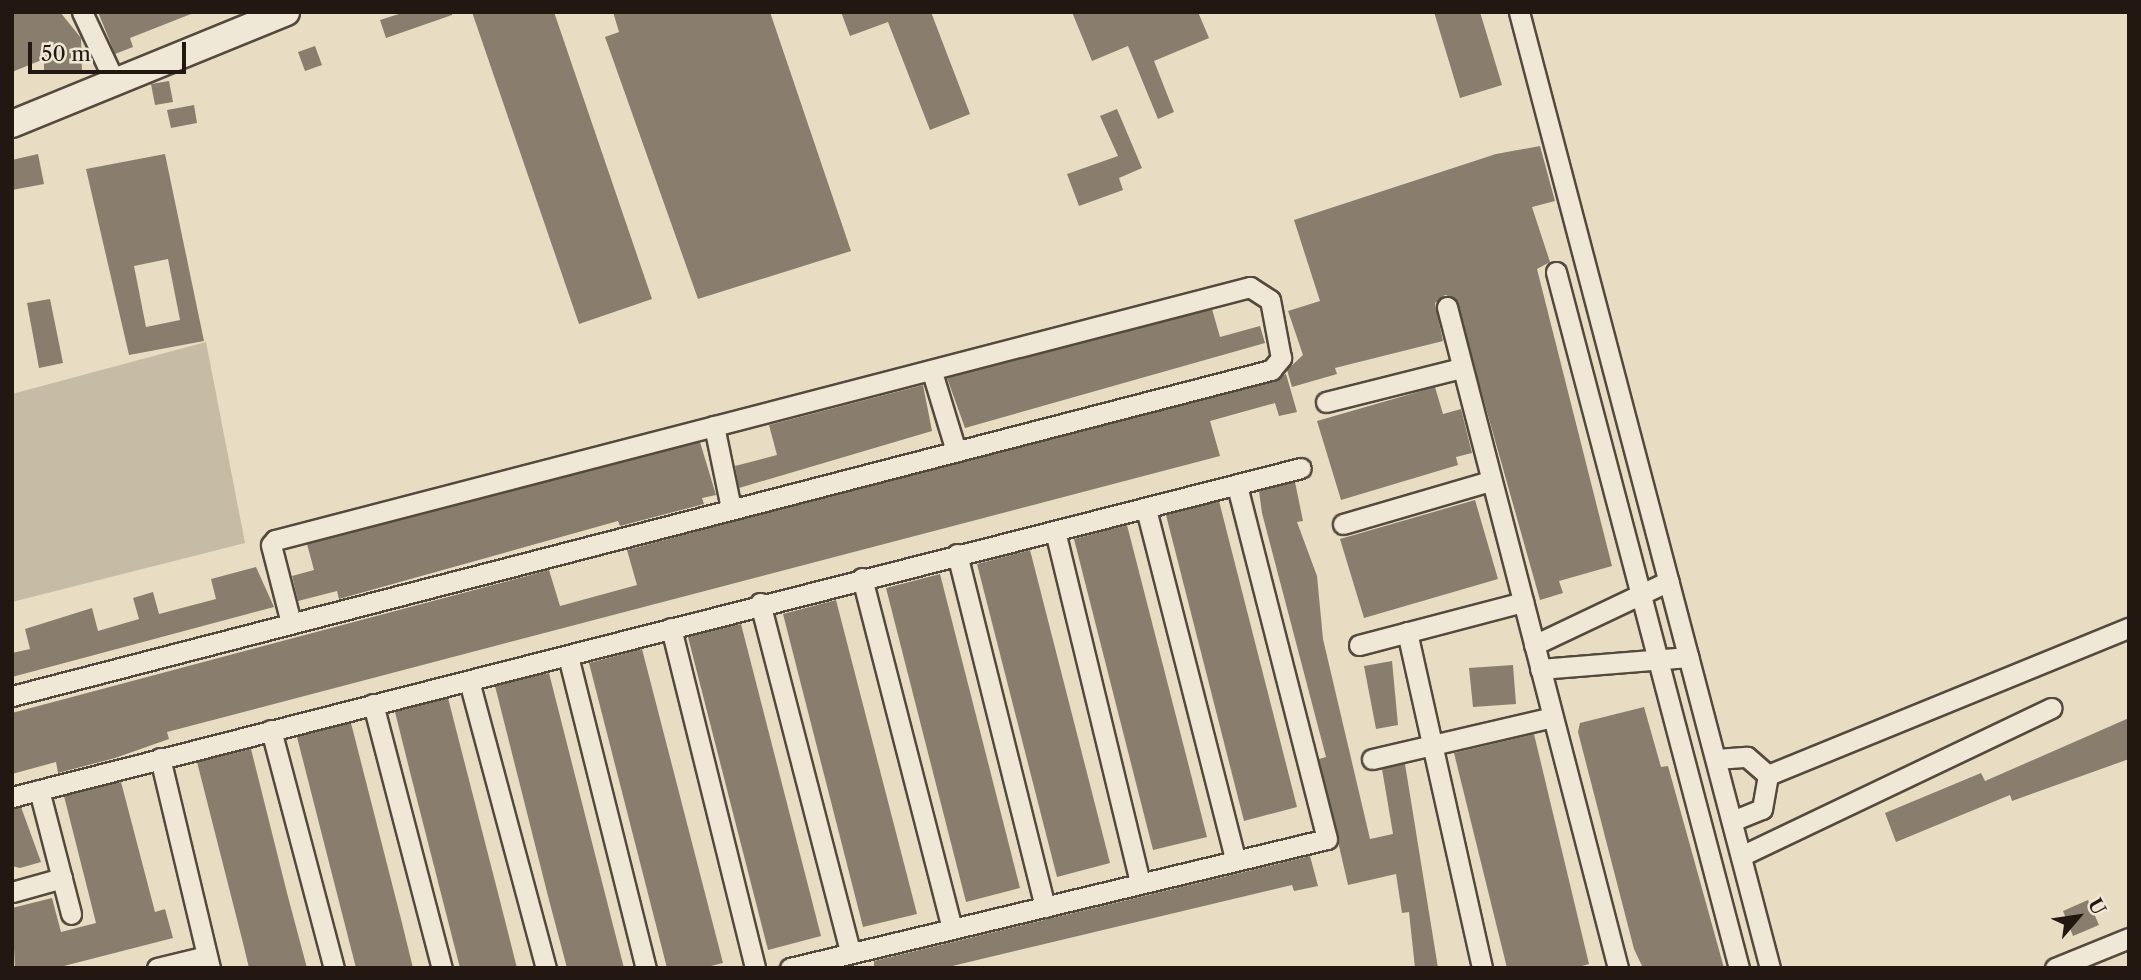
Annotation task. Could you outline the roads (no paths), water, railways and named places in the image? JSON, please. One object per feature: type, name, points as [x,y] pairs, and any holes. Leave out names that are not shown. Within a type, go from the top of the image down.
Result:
[{"type":"main road","points":[[12,124],[114,80],[286,12]]},
{"type":"street","points":[[82,12],[114,80]]},
{"type":"street","points":[[1519,12],[1770,968]]},
{"type":"street","points":[[1556,272],[1739,968]]},
{"type":"street","points":[[12,696],[1271,370],[1281,358],[1270,300],[1250,287],[932,372],[275,540],[271,545],[291,623]]},
{"type":"street","points":[[1447,307],[1618,968]]},
{"type":"street","points":[[1326,402],[1461,368]]},
{"type":"street","points":[[932,372],[956,451]]},
{"type":"street","points":[[714,426],[732,508]]},
{"type":"street","points":[[12,797],[568,656],[760,603],[1146,509],[1301,468]]},
{"type":"street","points":[[1343,524],[1490,481]]},
{"type":"street","points":[[790,968],[1235,859],[1322,842],[1327,833],[1237,486]]},
{"type":"street","points":[[1146,509],[1235,859]]},
{"type":"street","points":[[1055,531],[1140,882]]},
{"type":"street","points":[[957,554],[1045,907]]},
{"type":"street","points":[[862,578],[952,929]]},
{"type":"street","points":[[1534,645],[1669,581]]},
{"type":"street","points":[[1359,645],[1523,602]]},
{"type":"street","points":[[760,603],[850,952]]},
{"type":"street","points":[[671,628],[755,968]]},
{"type":"street","points":[[1768,775],[2129,628]]},
{"type":"street","points":[[1407,632],[1482,968]]},
{"type":"street","points":[[568,656],[646,968]]},
{"type":"street","points":[[1540,669],[1689,657]]},
{"type":"street","points":[[469,681],[546,968]]},
{"type":"street","points":[[373,704],[442,968]]},
{"type":"street","points":[[1741,856],[2051,708]]},
{"type":"street","points":[[1372,760],[1552,717]]},
{"type":"street","points":[[271,730],[334,968]]},
{"type":"street","points":[[1716,760],[1747,757],[1768,775]]},
{"type":"street","points":[[157,968],[208,962],[160,758]]},
{"type":"street","points":[[1732,821],[1762,809],[1768,775]]},
{"type":"street","points":[[39,790],[71,914]]},
{"type":"street","points":[[12,892],[62,878]]},
{"type":"street","points":[[2055,968],[2129,938]]}]
